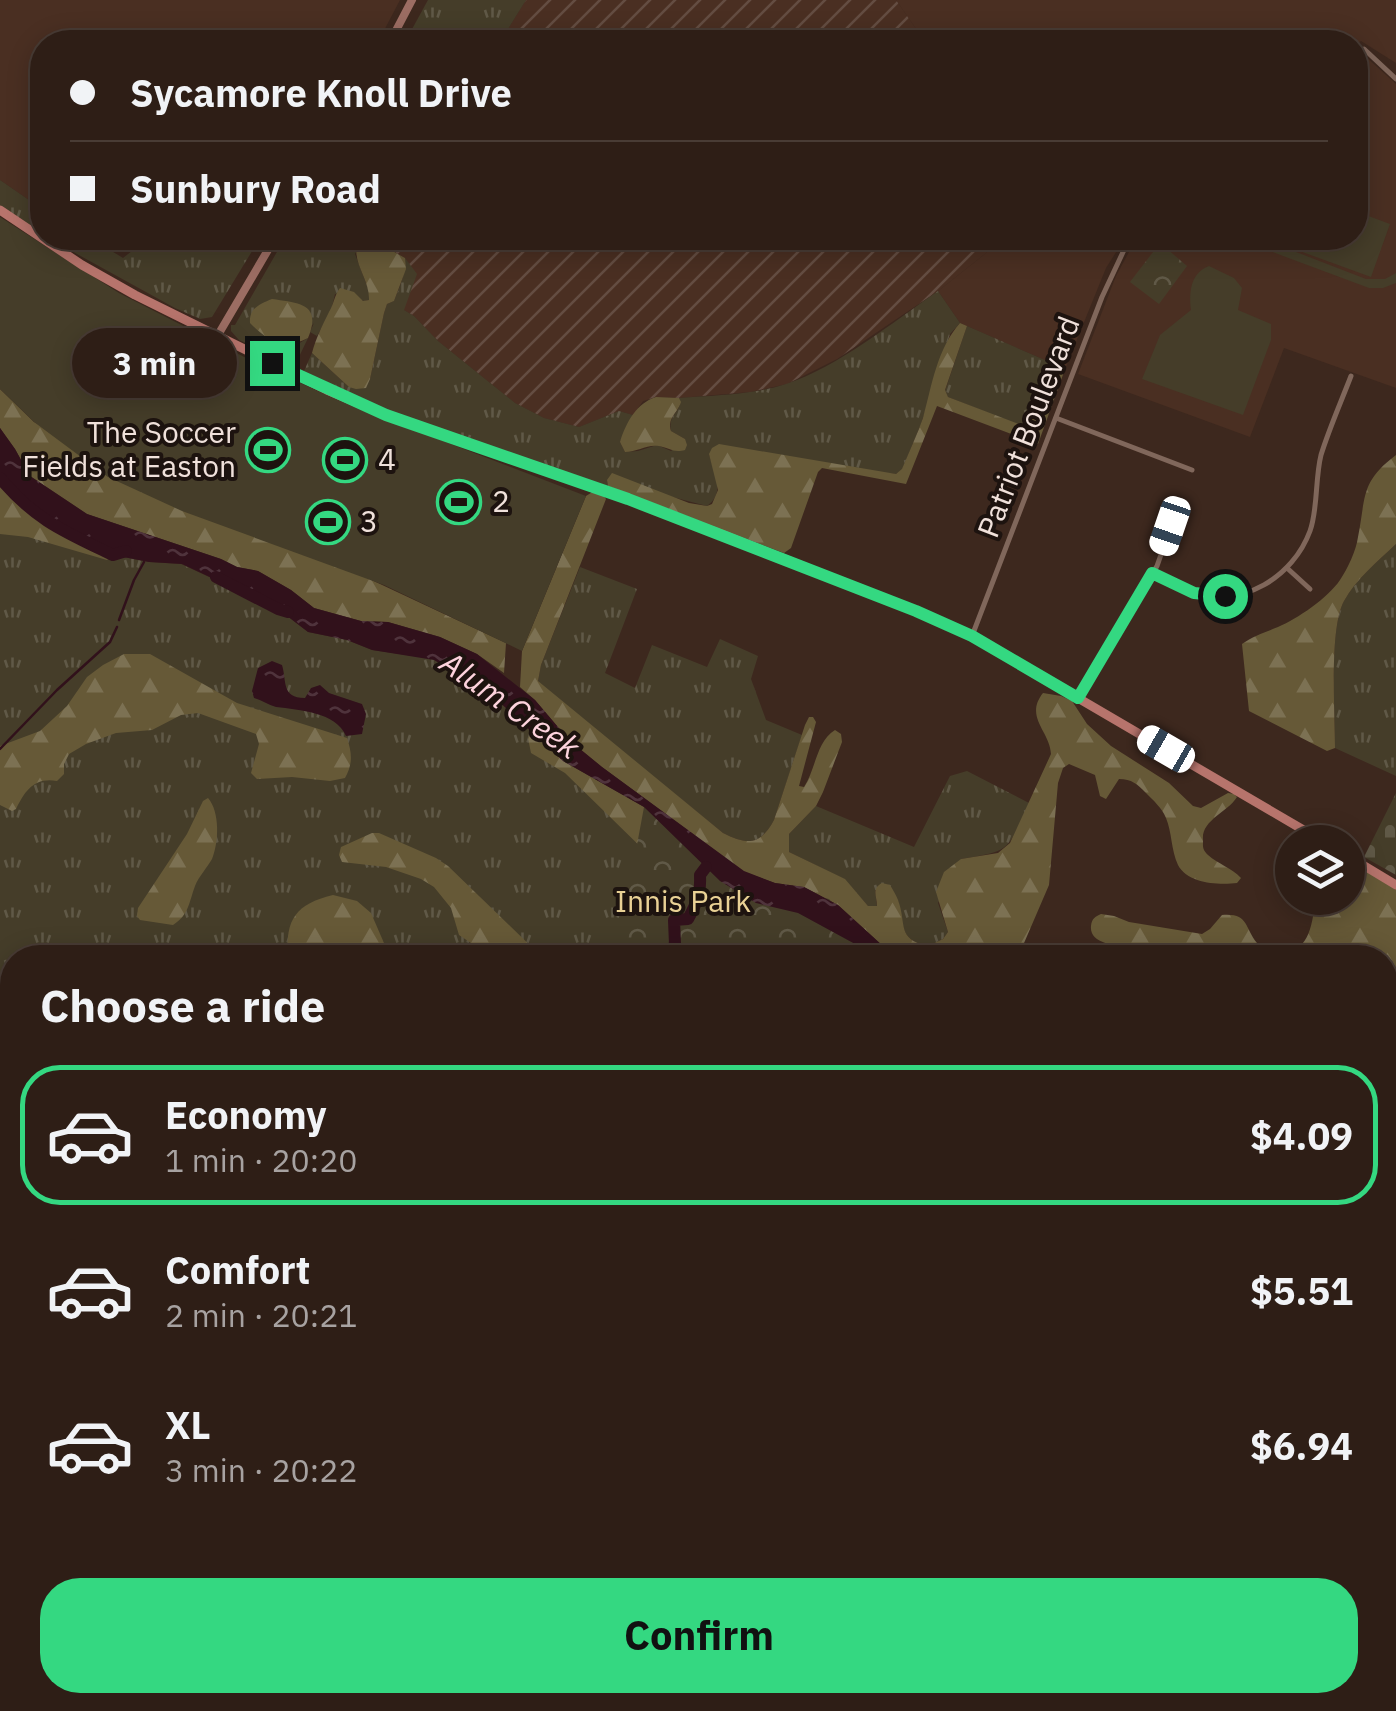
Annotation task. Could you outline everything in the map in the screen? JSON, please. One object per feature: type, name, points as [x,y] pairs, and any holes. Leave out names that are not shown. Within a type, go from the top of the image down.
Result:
[{"type":"main road","points":[[396,30],[412,0]]},
{"type":"main road","points":[[0,210],[30,230]]},
{"type":"main road","points":[[61,250],[100,276],[386,415],[664,512],[972,636],[1295,825]]},
{"type":"main road","points":[[218,335],[267,250]]},
{"type":"main road","points":[[1365,866],[1396,885]]},
{"type":"street","points":[[1368,53],[1396,79]]},
{"type":"street","name":"Patriot Boulevard","points":[[972,636],[1102,297],[1124,250]]},
{"type":"street","points":[[1152,573],[1194,593],[1220,597],[1243,594],[1278,578],[1297,558],[1312,528],[1321,456],[1351,376]]},
{"type":"street","points":[[1056,418],[1192,470]]},
{"type":"street","points":[[1078,698],[1152,573],[1170,526]]},
{"type":"street","points":[[1287,568],[1310,588]]},
{"type":"shaded area","points":[[0,0],[400,0],[384,30],[30,30],[30,201],[0,180]]},
{"type":"shaded area","points":[[526,0],[896,0],[917,30],[507,30]]},
{"type":"shaded area","points":[[896,0],[1396,0],[1396,63],[1368,45],[1368,30],[917,30]]},
{"type":"shaded area","points":[[1368,59],[1396,84],[1396,388],[1284,348],[1250,437],[1078,374],[1129,252],[1368,250]]},
{"type":"shaded area","points":[[391,250],[988,250],[938,291],[837,359],[787,384],[750,392],[656,397],[643,401],[633,415],[619,411],[579,427],[544,418],[515,403],[404,310],[405,258]]},
{"type":"shaded area","points":[[1117,250],[1106,268],[1065,369],[960,323],[938,291],[986,253]]},
{"type":"green space","points":[[428,0],[526,0],[507,30],[412,30]]},
{"type":"green space","points":[[0,180],[30,201],[30,226],[0,206]]},
{"type":"green space","points":[[1368,216],[1390,224],[1371,277],[1297,250],[1368,250]]},
{"type":"green space","name":"The Soccer Fields at Easton","points":[[0,217],[30,236],[30,250],[52,250],[119,293],[262,366],[352,406],[586,496],[522,651],[384,585],[182,511],[108,477],[34,422],[0,389]]},
{"type":"green space","points":[[70,250],[110,250],[123,258],[132,250],[253,250],[212,317],[200,319]]},
{"type":"green space","points":[[278,250],[357,250],[355,254],[369,300],[335,294],[331,311],[317,336],[310,332],[314,323],[298,344],[308,338],[295,365],[239,340],[231,331],[231,325],[235,325]]},
{"type":"green space","points":[[357,250],[391,250],[405,258],[406,269],[394,301],[387,304],[384,313],[370,379],[366,388],[356,389],[312,353],[340,288],[354,292],[363,301],[369,300]]},
{"type":"green space","points":[[1155,250],[1168,250],[1187,266],[1159,304],[1130,282]]},
{"type":"green space","points":[[1267,250],[1291,250],[1366,279],[1385,279],[1396,273],[1396,283],[1369,288]]},
{"type":"green space","points":[[405,258],[417,274],[404,310],[438,341],[515,403],[544,418],[579,427],[619,411],[633,415],[620,442],[625,452],[657,445],[671,451],[685,439],[671,431],[679,398],[760,390],[806,376],[865,343],[938,291],[960,323],[950,334],[902,470],[896,474],[709,454],[717,489],[707,506],[607,480],[608,486],[453,435],[304,371],[312,353],[349,387],[370,379],[384,313],[387,304],[394,301]]},
{"type":"green space","points":[[1209,266],[1234,278],[1242,288],[1238,310],[1271,324],[1271,340],[1243,415],[1142,379],[1160,335],[1191,310],[1194,279]]},
{"type":"green space","points":[[272,299],[306,307],[312,318],[308,338],[291,344],[276,342],[250,323],[253,310]]},
{"type":"green space","points":[[960,323],[967,326],[945,390],[948,397],[1024,426],[1029,424],[1054,364],[1065,369],[1038,444],[937,406],[906,484],[822,468],[791,548],[784,553],[608,486],[612,473],[689,503],[707,506],[718,490],[709,454],[719,444],[896,474],[902,469],[921,424],[941,356]]},
{"type":"green space","points":[[967,326],[1054,364],[1029,425],[1024,427],[948,397],[945,391]]},
{"type":"green space","points":[[0,389],[34,422],[506,643],[504,673],[477,654],[440,637],[314,608],[258,571],[87,514],[30,476],[0,428]]},
{"type":"green space","points":[[656,397],[679,398],[681,402],[670,427],[685,439],[685,450],[655,446],[625,452],[620,442],[629,421],[643,404]]},
{"type":"green space","points":[[1396,455],[1396,544],[1355,585],[1339,614],[1335,748],[1327,751],[1249,711],[1242,644],[1294,619],[1335,587],[1355,548],[1370,482]]},
{"type":"green space","points":[[0,472],[14,495],[113,555],[181,564],[278,609],[308,632],[372,650],[434,659],[494,697],[563,761],[644,807],[631,945],[0,945]]},
{"type":"green space","points":[[0,472],[36,513],[113,555],[107,560],[28,537],[0,534]]},
{"type":"green space","points":[[594,491],[606,499],[538,681],[723,833],[739,840],[758,839],[769,829],[809,717],[816,722],[799,786],[804,787],[829,735],[835,730],[841,734],[842,742],[816,806],[789,834],[789,852],[845,879],[868,906],[877,906],[879,885],[890,885],[907,935],[925,945],[882,945],[838,905],[804,887],[775,883],[744,872],[569,740],[520,687],[522,651],[586,496]]},
{"type":"green space","points":[[1396,544],[1396,776],[1335,748],[1334,672],[1336,631],[1344,601]]},
{"type":"green space","points":[[580,567],[637,589],[605,673],[635,688],[652,645],[707,667],[720,639],[758,656],[751,679],[766,720],[802,735],[774,820],[764,835],[746,841],[723,833],[541,686],[541,665]]},
{"type":"green space","points":[[124,654],[150,654],[237,703],[347,738],[351,758],[345,778],[257,779],[251,773],[259,744],[256,734],[198,713],[181,715],[152,730],[116,733],[86,744],[69,754],[64,774],[57,781],[36,783],[12,811],[0,805],[0,746],[40,731],[67,706],[87,677]]},
{"type":"green space","points":[[1043,693],[1072,701],[1087,724],[1111,746],[1169,783],[1193,806],[1201,808],[1228,793],[1237,797],[1206,827],[1203,846],[1208,855],[1241,878],[1237,883],[1204,882],[1189,876],[1178,865],[1164,814],[1140,787],[1119,779],[1106,799],[1100,796],[1095,775],[1069,764],[1063,768],[1058,783],[1049,885],[1023,945],[930,945],[948,932],[936,892],[944,872],[961,859],[998,853],[1010,843],[1051,754],[1037,717]]},
{"type":"green space","points":[[532,734],[563,761],[644,807],[650,856],[565,773],[531,753],[528,738]]},
{"type":"green space","points":[[967,771],[1029,803],[1006,846],[961,859],[938,903],[948,932],[943,939],[930,945],[912,940],[902,924],[898,901],[875,890],[877,907],[868,906],[844,879],[789,852],[789,834],[816,806],[914,847],[950,776]]},
{"type":"green space","points":[[1396,793],[1396,875],[1365,855]]},
{"type":"green space","points":[[208,798],[216,819],[216,844],[185,912],[173,925],[140,920],[138,908]]},
{"type":"green space","name":"Innis Park","points":[[644,807],[753,881],[829,899],[870,945],[618,945]]},
{"type":"green space","points":[[379,833],[436,858],[530,945],[474,945],[459,935],[451,908],[434,887],[386,867],[342,862],[341,847]]},
{"type":"green space","points":[[1365,870],[1396,888],[1396,945],[1301,945],[1313,916],[1365,915]]},
{"type":"green space","points":[[333,895],[357,901],[371,913],[385,945],[288,945],[291,923],[310,903]]},
{"type":"green space","points":[[1101,914],[1202,934],[1222,915],[1237,916],[1260,945],[1113,945],[1093,935],[1091,926]]},
{"type":"water","points":[[0,428],[30,476],[87,514],[258,571],[314,608],[361,621],[388,622],[440,637],[477,654],[535,700],[569,740],[602,767],[744,871],[775,883],[804,887],[838,905],[882,945],[856,945],[798,913],[756,903],[720,881],[644,807],[563,761],[494,697],[434,660],[372,650],[308,632],[278,609],[182,564],[113,555],[43,521],[14,495],[0,472]]},
{"type":"water","points":[[272,661],[282,665],[286,687],[292,695],[305,698],[311,688],[320,685],[329,693],[362,704],[366,714],[362,734],[346,736],[326,717],[276,707],[254,698],[258,668]]},
{"type":"waterway","name":"Alum Creek","points":[[0,478],[38,515],[65,532],[113,555],[126,551]]},
{"type":"waterway","points":[[119,620],[144,562]]},
{"type":"waterway","name":"Alum Creek","points":[[216,577],[288,612]]},
{"type":"waterway","points":[[0,749],[110,642],[117,627]]},
{"type":"waterway","points":[[674,945],[674,920],[688,919],[698,898],[700,875],[706,867]]},
{"type":"place","name":"The Soccer Fields at Easton","points":[[268,450]]},
{"type":"place","name":"4","points":[[345,460]]},
{"type":"place","name":"2","points":[[459,502]]},
{"type":"place","name":"3","points":[[328,522]]},
{"type":"route","points":[[272,363],[386,415],[628,499],[916,611],[972,636],[1078,698],[1152,573],[1194,593],[1225,596]]}]
